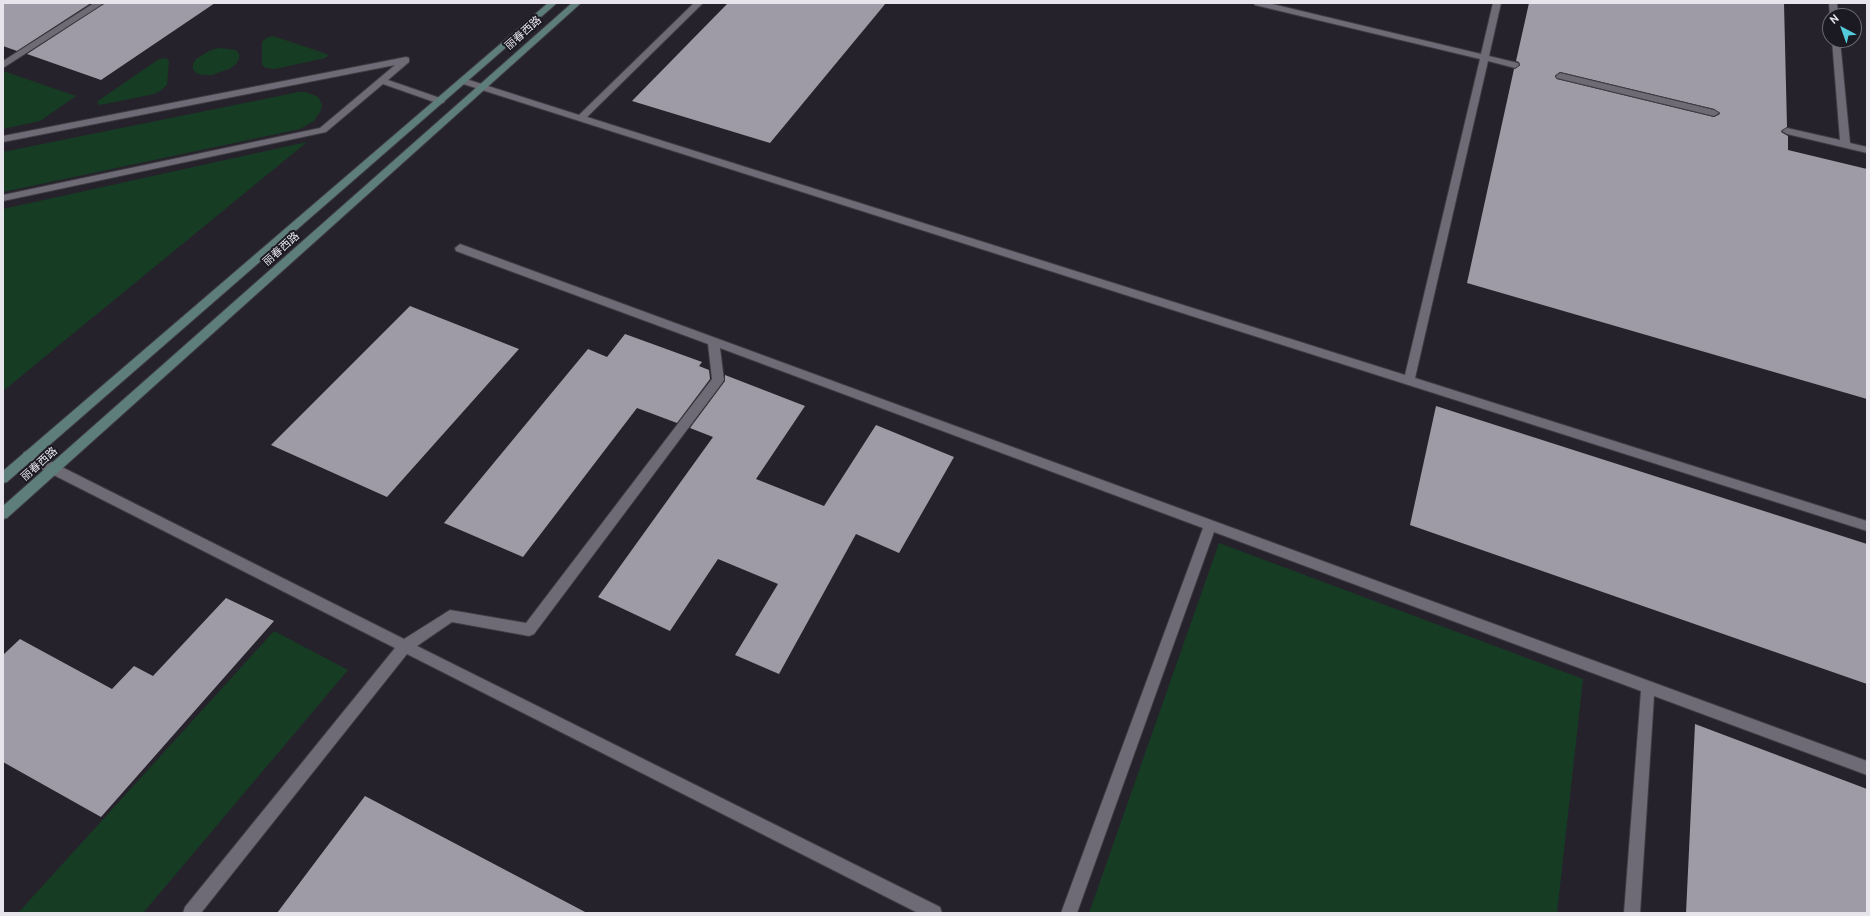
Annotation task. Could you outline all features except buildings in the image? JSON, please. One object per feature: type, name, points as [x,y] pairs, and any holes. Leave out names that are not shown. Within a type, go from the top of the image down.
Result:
[{"type":"main road","name":"丽春西路","points":[[3,478],[553,3]]},
{"type":"main road","name":"丽春西路","points":[[3,514],[577,3]]},
{"type":"lane","points":[[3,65],[100,3]]},
{"type":"lane","points":[[581,118],[699,3]]},
{"type":"lane","points":[[1258,3],[1515,65]]},
{"type":"lane","points":[[1409,381],[1497,3]]},
{"type":"lane","points":[[1837,48],[1845,145]]},
{"type":"lane","points":[[3,139],[406,60],[323,130],[3,198]]},
{"type":"lane","points":[[1560,76],[1714,113]]},
{"type":"lane","points":[[463,80],[1867,526]]},
{"type":"lane","points":[[382,81],[440,101]]},
{"type":"lane","points":[[1788,131],[1867,150]]},
{"type":"lane","points":[[460,248],[1867,768]]},
{"type":"lane","points":[[191,913],[404,647],[450,616],[529,630],[718,380],[713,341]]},
{"type":"lane","points":[[28,456],[934,913]]},
{"type":"lane","points":[[1069,913],[1210,525]]},
{"type":"lane","points":[[1632,913],[1648,687]]},
{"type":"green space","points":[[273,36],[327,54],[328,56],[325,58],[275,69],[266,68],[262,65],[262,42],[266,38]]},
{"type":"green space","points":[[220,48],[236,50],[239,54],[239,59],[236,64],[229,69],[212,75],[196,73],[193,69],[193,64],[196,59],[211,50]]},
{"type":"green space","points":[[166,58],[169,61],[167,85],[160,91],[154,94],[100,105],[97,103],[159,59]]},
{"type":"green space","points":[[3,71],[76,96],[40,121],[3,129]]},
{"type":"green space","points":[[299,92],[306,92],[318,97],[322,105],[321,110],[314,121],[300,129],[3,192],[3,152]]},
{"type":"green space","points":[[307,142],[3,391],[3,209]]},
{"type":"green space","points":[[1219,543],[1583,679],[1557,913],[1089,913]]},
{"type":"green space","points":[[274,631],[348,670],[143,913],[18,913]]}]
